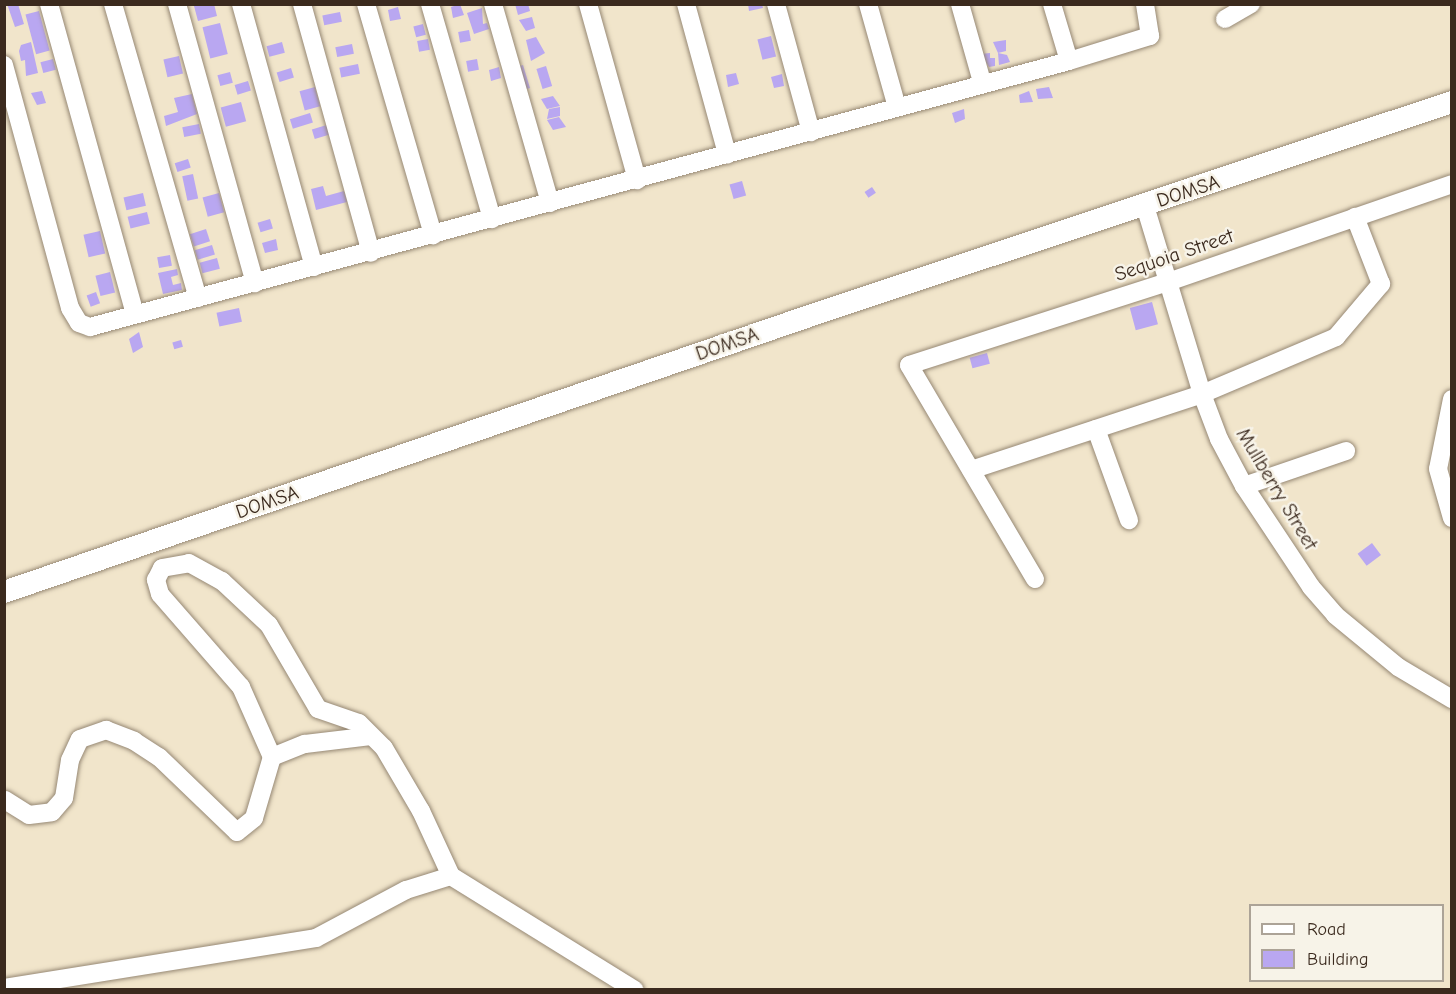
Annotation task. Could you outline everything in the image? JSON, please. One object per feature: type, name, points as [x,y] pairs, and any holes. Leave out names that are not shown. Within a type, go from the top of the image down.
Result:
[{"type":"main road","name":"DOMSA","points":[[4,592],[812,315],[1452,102]]},
{"type":"street","points":[[49,4],[135,314]]},
{"type":"street","points":[[113,4],[198,298]]},
{"type":"street","points":[[177,4],[255,283]]},
{"type":"street","points":[[241,4],[314,267]]},
{"type":"street","points":[[302,4],[370,253]]},
{"type":"street","points":[[366,4],[433,235]]},
{"type":"street","points":[[430,4],[492,219]]},
{"type":"street","points":[[493,4],[549,203]]},
{"type":"street","points":[[588,4],[637,180]]},
{"type":"street","points":[[686,4],[727,154]]},
{"type":"street","points":[[776,4],[812,132]]},
{"type":"street","points":[[868,4],[897,107]]},
{"type":"street","points":[[960,4],[981,82]]},
{"type":"street","points":[[1052,4],[1069,61]]},
{"type":"street","points":[[4,65],[70,308],[79,323],[90,327],[812,132],[981,82],[1069,61],[1150,36],[1145,4]]},
{"type":"street","points":[[1225,20],[1251,4]]},
{"type":"street","name":"Sequoia Street","points":[[971,470],[909,365],[1168,282],[1452,184]]},
{"type":"street","name":"Mullberry Street","points":[[1145,206],[1202,394],[1219,439],[1244,486],[1311,587],[1335,615],[1398,667],[1452,699]]},
{"type":"street","points":[[1035,579],[971,470],[1202,394],[1316,348],[1336,337],[1369,302],[1381,284],[1355,217]]},
{"type":"street","points":[[1450,406],[1438,469],[1452,518]]},
{"type":"street","points":[[1096,429],[1129,520]]},
{"type":"street","points":[[1244,486],[1346,451]]},
{"type":"street","points":[[5,800],[29,815],[52,812],[64,798],[70,760],[81,739],[106,730],[135,741],[159,757],[237,832],[254,818],[272,757],[241,687],[160,594],[156,580],[162,568],[189,563],[222,581],[269,625],[318,709],[359,723],[371,736],[396,767],[451,876],[635,990]]},
{"type":"street","points":[[272,757],[305,744],[371,736]]},
{"type":"street","points":[[4,988],[316,938],[406,890],[451,876]]},
{"type":"building","points":[[7,4],[18,4],[24,24],[15,27]]},
{"type":"building","points":[[214,4],[217,16],[198,21],[194,6]]},
{"type":"building","points":[[460,4],[464,15],[453,18],[451,7]]},
{"type":"building","points":[[515,4],[528,4],[530,11],[518,15]]},
{"type":"building","points":[[748,4],[762,4],[763,8],[749,11]]},
{"type":"building","points":[[398,7],[401,19],[390,21],[388,10]]},
{"type":"building","points":[[482,8],[483,24],[487,23],[489,29],[474,34],[467,13]]},
{"type":"building","points":[[39,11],[50,51],[36,54],[25,15]]},
{"type":"building","points":[[340,12],[342,22],[324,25],[322,15]]},
{"type":"building","points":[[532,17],[535,28],[526,31],[519,20]]},
{"type":"building","points":[[220,23],[228,54],[210,58],[203,27]]},
{"type":"building","points":[[423,24],[426,35],[416,37],[413,27]]},
{"type":"building","points":[[469,30],[471,41],[460,43],[458,32]]},
{"type":"building","points":[[771,36],[776,56],[762,60],[757,39]]},
{"type":"building","points":[[536,37],[545,53],[531,61],[526,40]]},
{"type":"building","points":[[428,39],[430,50],[419,52],[417,41]]},
{"type":"building","points":[[1006,40],[1006,51],[998,53],[993,42]]},
{"type":"building","points":[[31,42],[38,73],[26,76],[25,60],[21,61],[19,51],[21,45]]},
{"type":"building","points":[[282,42],[285,53],[269,57],[267,46]]},
{"type":"building","points":[[352,44],[354,54],[337,57],[335,47]]},
{"type":"building","points":[[990,53],[990,58],[995,58],[995,66],[989,67],[981,54]]},
{"type":"building","points":[[998,53],[1007,55],[1010,62],[999,65]]},
{"type":"building","points":[[179,56],[183,74],[167,77],[163,60]]},
{"type":"building","points":[[53,59],[56,70],[43,73],[40,62]]},
{"type":"building","points":[[477,59],[479,70],[468,72],[466,61]]},
{"type":"building","points":[[358,64],[360,74],[341,77],[339,68]]},
{"type":"building","points":[[523,65],[530,88],[520,91],[513,68]]},
{"type":"building","points":[[546,66],[552,86],[543,89],[536,69]]},
{"type":"building","points":[[499,67],[501,78],[491,81],[489,70]]},
{"type":"building","points":[[291,68],[294,78],[280,82],[277,72]]},
{"type":"building","points":[[230,72],[233,83],[220,86],[217,75]]},
{"type":"building","points":[[736,73],[739,84],[728,87],[726,75]]},
{"type":"building","points":[[782,74],[784,86],[774,88],[771,77]]},
{"type":"building","points":[[248,81],[251,91],[238,95],[235,85]]},
{"type":"building","points":[[315,87],[320,106],[305,110],[300,91]]},
{"type":"building","points":[[1049,87],[1053,98],[1038,99],[1036,89]]},
{"type":"building","points":[[42,91],[46,103],[37,105],[31,93]]},
{"type":"building","points":[[1029,91],[1033,102],[1020,103],[1019,95]]},
{"type":"building","points":[[192,94],[197,114],[166,126],[164,116],[178,112],[174,98]]},
{"type":"building","points":[[553,96],[560,106],[547,109],[541,99]]},
{"type":"building","points":[[241,102],[246,121],[226,127],[221,107]]},
{"type":"building","points":[[560,107],[560,116],[547,119],[549,109]]},
{"type":"building","points":[[964,109],[965,119],[955,123],[952,113]]},
{"type":"building","points":[[310,113],[313,123],[293,129],[290,119]]},
{"type":"building","points":[[559,117],[566,127],[553,130],[547,120]]},
{"type":"building","points":[[199,124],[201,134],[184,137],[182,127]]},
{"type":"building","points":[[330,124],[333,134],[315,139],[312,130]]},
{"type":"building","points":[[188,159],[191,168],[177,172],[175,163]]},
{"type":"building","points":[[193,174],[198,198],[187,201],[182,176]]},
{"type":"building","points":[[742,181],[746,195],[734,199],[730,185]]},
{"type":"building","points":[[323,186],[326,196],[344,191],[347,202],[316,210],[311,189]]},
{"type":"building","points":[[872,187],[876,193],[868,198],[865,192]]},
{"type":"building","points":[[143,193],[146,206],[126,210],[124,197]]},
{"type":"building","points":[[219,193],[224,212],[208,217],[203,197]]},
{"type":"building","points":[[147,212],[150,224],[130,228],[128,217]]},
{"type":"building","points":[[270,219],[273,229],[260,232],[258,223]]},
{"type":"building","points":[[206,229],[210,241],[194,247],[190,234]]},
{"type":"building","points":[[100,231],[105,253],[89,257],[83,235]]},
{"type":"building","points":[[276,239],[278,250],[265,253],[262,243]]},
{"type":"building","points":[[212,245],[215,255],[198,260],[195,250]]},
{"type":"building","points":[[170,255],[172,266],[159,268],[157,257]]},
{"type":"building","points":[[217,258],[220,269],[202,273],[200,263]]},
{"type":"building","points":[[177,269],[178,275],[171,277],[173,285],[181,283],[182,290],[163,294],[158,273]]},
{"type":"building","points":[[110,272],[115,292],[101,296],[95,276]]},
{"type":"building","points":[[96,292],[100,303],[91,307],[87,295]]},
{"type":"building","points":[[1152,302],[1158,324],[1136,330],[1130,308]]},
{"type":"building","points":[[239,308],[242,322],[219,326],[217,313]]},
{"type":"building","points":[[139,332],[143,347],[133,353],[129,339]]},
{"type":"building","points":[[181,340],[183,347],[174,349],[172,342]]},
{"type":"building","points":[[987,353],[990,364],[972,368],[970,358]]},
{"type":"building","points":[[1372,543],[1381,555],[1367,566],[1358,554]]}]
